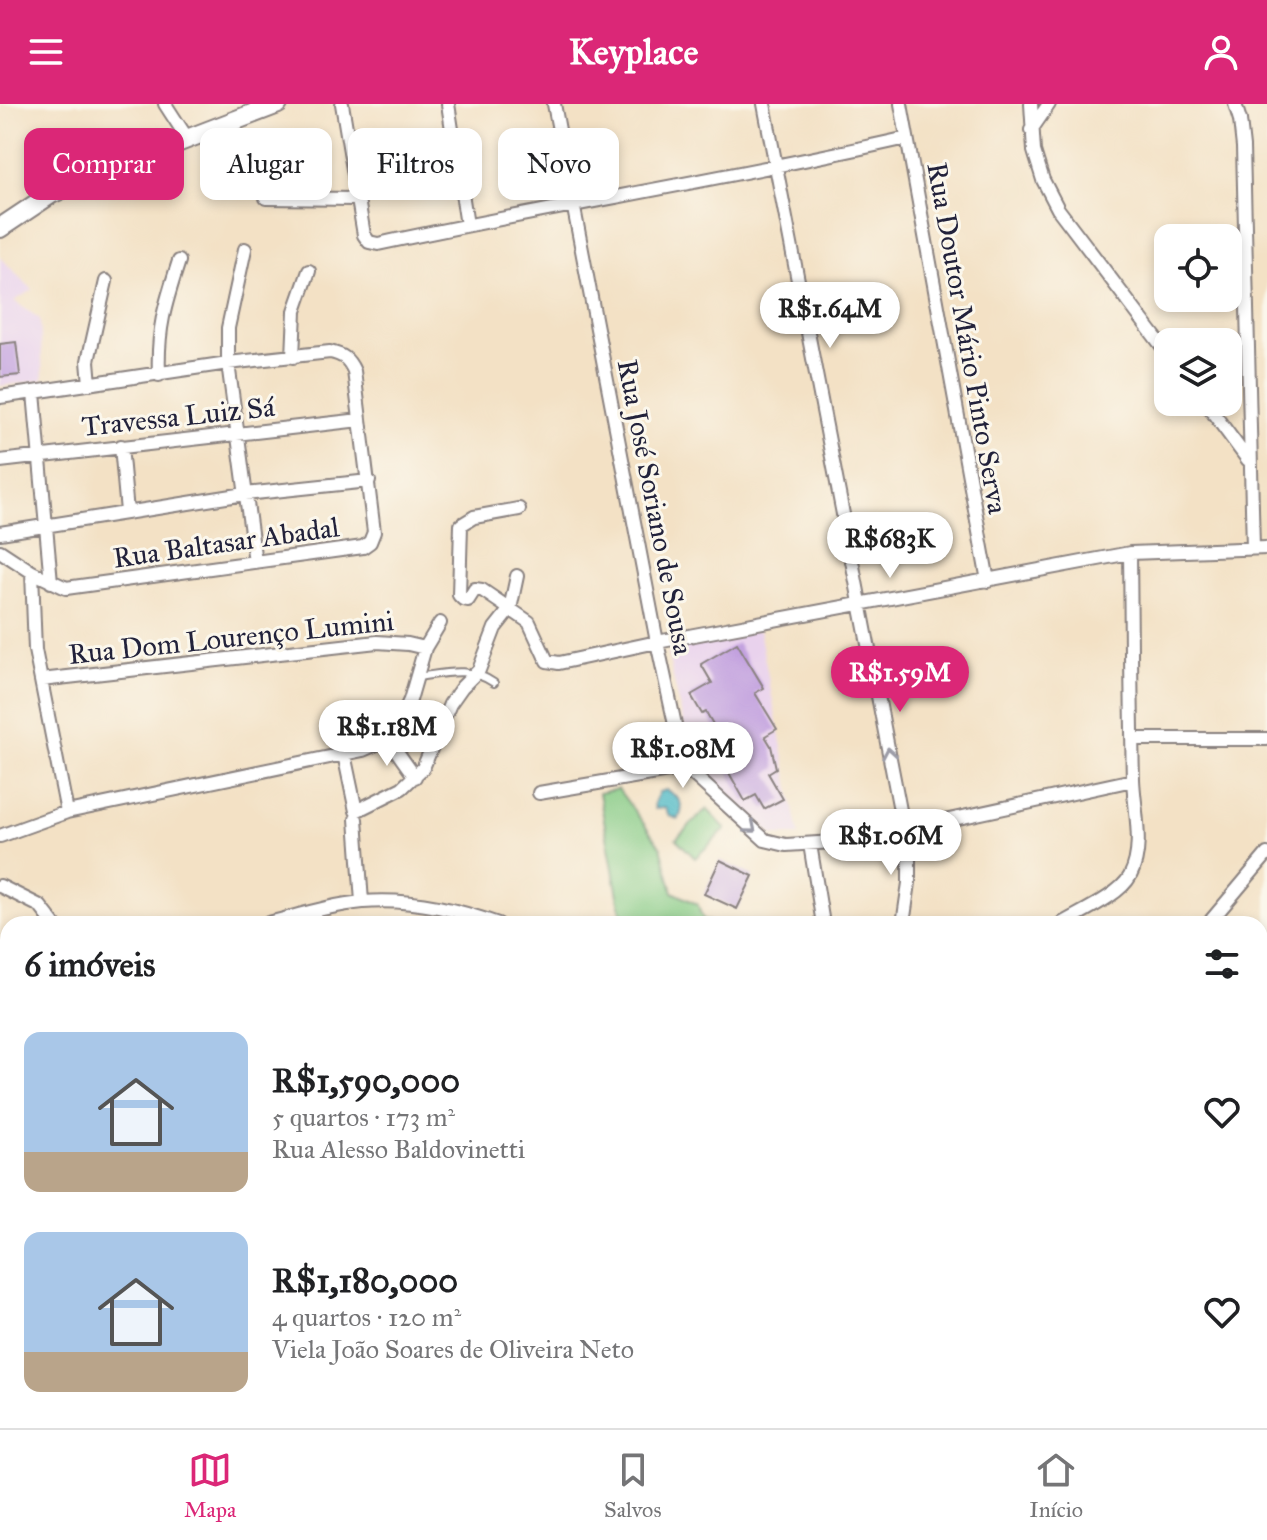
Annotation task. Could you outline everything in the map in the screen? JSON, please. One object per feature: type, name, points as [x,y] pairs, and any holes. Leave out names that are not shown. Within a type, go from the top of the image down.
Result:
[{"type":"street","points":[[165,104],[187,138]]},
{"type":"street","points":[[0,228],[51,194],[278,104]]},
{"type":"street","points":[[342,104],[348,142]]},
{"type":"street","points":[[448,104],[467,225]]},
{"type":"street","name":"Rua José Soriano de Sousa","points":[[554,104],[657,642],[684,766]]},
{"type":"street","points":[[764,104],[909,857],[904,916]]},
{"type":"street","name":"Rua Doutor Mário Pinto Serva","points":[[901,104],[988,581]]},
{"type":"street","points":[[1031,104],[1031,130],[1043,180],[1058,209],[1154,336]]},
{"type":"street","points":[[1031,130],[1049,104]]},
{"type":"street","points":[[1235,104],[1243,147],[1253,548]]},
{"type":"street","points":[[357,200],[364,235],[369,242],[378,244],[571,204],[776,168],[907,138]]},
{"type":"street","points":[[245,249],[228,328],[228,363],[255,562]]},
{"type":"street","points":[[159,375],[157,344],[161,317],[179,261]]},
{"type":"street","points":[[293,357],[295,311],[309,271]]},
{"type":"street","points":[[90,384],[88,361],[106,281]]},
{"type":"street","name":"Rua Baltasar Abadal","points":[[0,397],[228,363],[330,352],[343,355],[354,371],[374,532],[370,542],[363,547],[77,588],[66,588],[51,582],[0,551]]},
{"type":"street","points":[[34,393],[51,582]]},
{"type":"street","points":[[1215,416],[1249,461]]},
{"type":"street","name":"Travessa Luiz Sá","points":[[0,461],[360,420]]},
{"type":"street","points":[[121,446],[127,512]]},
{"type":"street","points":[[0,533],[245,494],[369,481]]},
{"type":"street","points":[[519,509],[474,517],[461,525],[459,597],[468,600],[478,588],[510,609],[529,622],[547,661],[559,663],[1130,553],[1267,548]]},
{"type":"street","points":[[1074,916],[1121,888],[1133,871],[1137,843],[1133,780],[1130,553]]},
{"type":"street","points":[[32,572],[35,650],[67,812]]},
{"type":"street","points":[[356,815],[415,777],[431,752],[456,694],[485,659],[495,628],[510,609],[517,576]]},
{"type":"street","points":[[0,836],[67,812],[363,750],[388,739],[401,721],[418,677],[425,648],[440,623]]},
{"type":"street","name":"Rua Dom Lourenço Lumini","points":[[41,680],[377,642],[425,648]]},
{"type":"street","points":[[1133,739],[1265,736]]},
{"type":"street","points":[[388,739],[415,777]]},
{"type":"street","points":[[344,754],[356,815],[362,902]]},
{"type":"street","points":[[539,793],[684,766],[765,840],[786,845],[903,830],[1133,780]]},
{"type":"street","points":[[810,844],[822,916]]},
{"type":"street","points":[[1215,916],[1267,854]]},
{"type":"street","points":[[0,886],[40,906],[48,916]]},
{"type":"street","points":[[300,916],[362,902],[437,906],[475,916]]},
{"type":"lane","points":[[418,677],[455,672],[476,673],[494,683]]},
{"type":"shaded area","points":[[0,257],[33,290],[14,301],[40,319],[43,380],[0,386]]},
{"type":"shaded area","points":[[759,630],[799,835],[773,835],[692,760],[668,655],[673,649]]},
{"type":"green space","points":[[618,789],[661,847],[673,892],[697,904],[702,916],[627,916],[621,912],[599,793]]},
{"type":"green space","points":[[707,809],[726,829],[695,858],[676,839]]},
{"type":"water","points":[[666,790],[680,802],[682,810],[678,819],[669,816],[665,808],[655,809],[659,792]]},
{"type":"building","points":[[16,342],[20,375],[0,377],[0,344]]},
{"type":"building","points":[[737,643],[764,688],[755,693],[777,729],[765,736],[771,746],[776,768],[768,773],[783,799],[764,809],[756,795],[745,801],[712,743],[721,738],[706,712],[702,714],[691,695],[712,683],[701,664]]},
{"type":"building","points":[[720,860],[753,876],[737,909],[704,894]]}]
